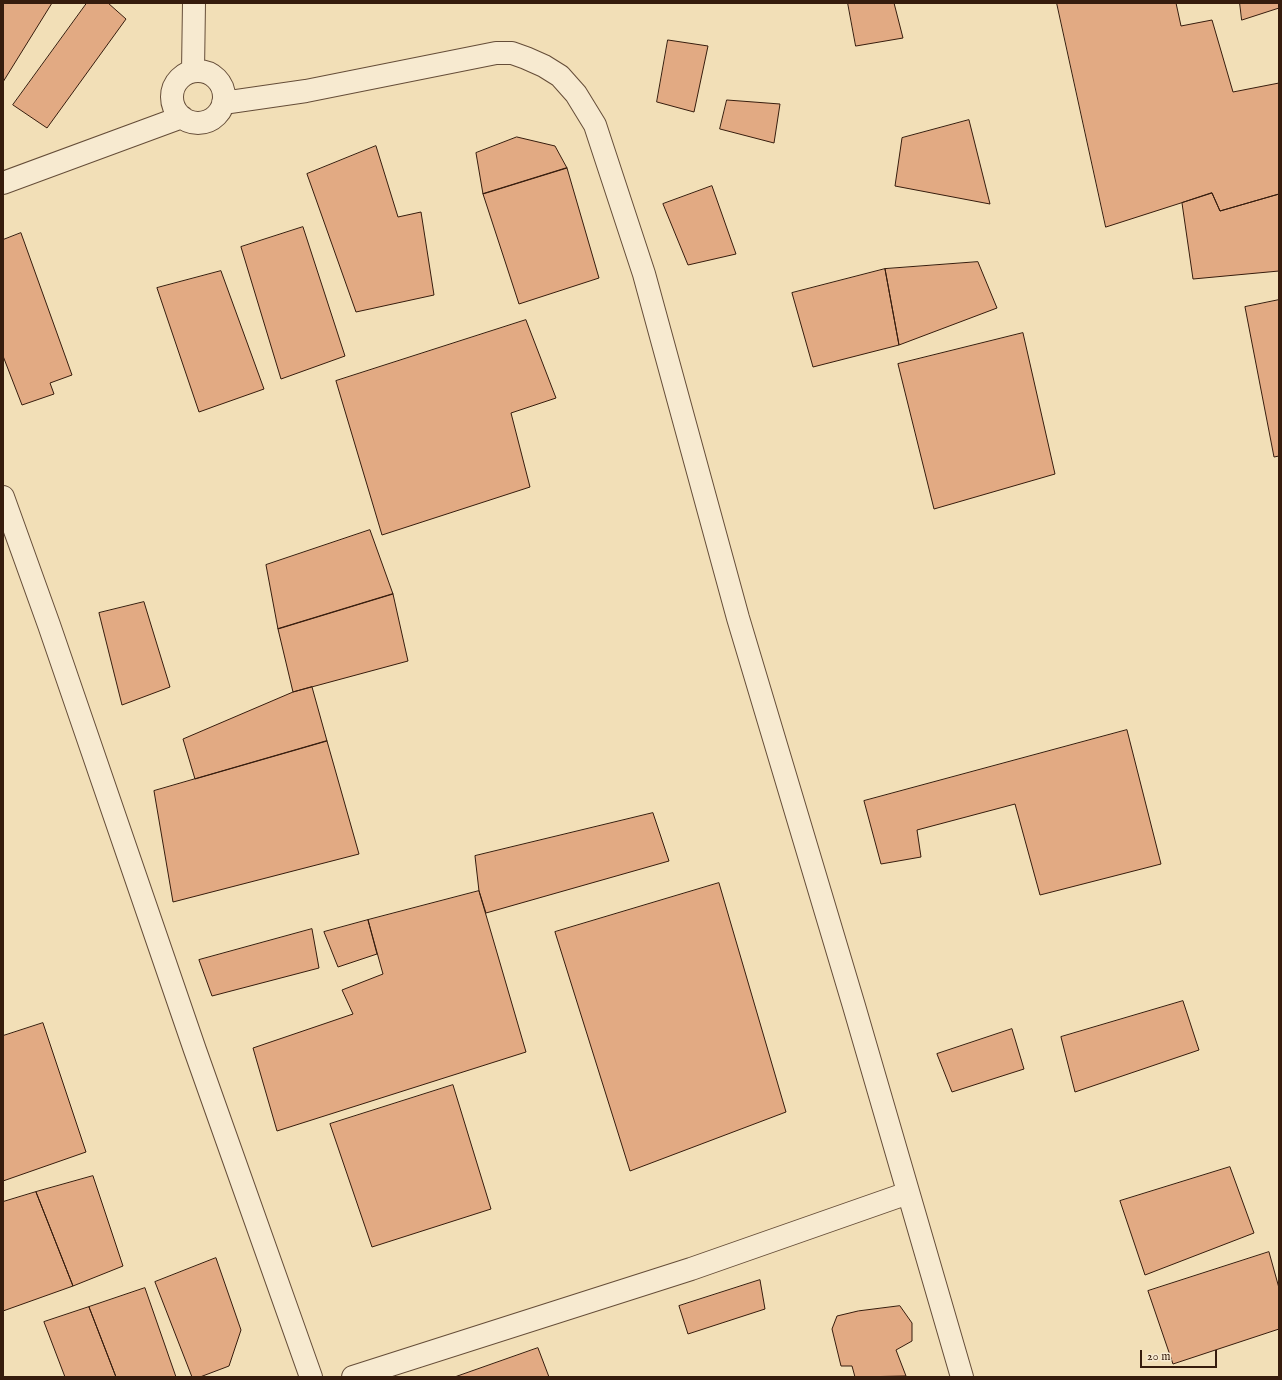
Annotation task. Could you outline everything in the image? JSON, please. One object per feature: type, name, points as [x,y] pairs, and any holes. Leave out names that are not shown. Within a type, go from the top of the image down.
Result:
[{"type":"street","points":[[193,71],[194,3]]},
{"type":"street","points":[[223,104],[306,91],[496,53],[512,53],[544,66],[560,76],[576,94],[595,125],[644,274],[738,618],[852,999],[962,1377]]},
{"type":"street","points":[[193,71],[201,71],[208,73],[220,82],[223,89],[223,104],[216,116],[203,123],[195,123],[182,117],[177,112],[173,105],[173,91],[180,78],[193,71]]},
{"type":"street","points":[[3,183],[182,117]]},
{"type":"street","points":[[3,496],[52,632],[194,1050],[311,1377]]},
{"type":"street","points":[[353,1377],[691,1269],[908,1193]]},
{"type":"building","points":[[3,3],[52,3],[3,82]]},
{"type":"building","points":[[87,3],[108,3],[126,19],[47,128],[13,105]]},
{"type":"building","points":[[848,3],[894,3],[903,38],[856,46]]},
{"type":"building","points":[[1057,3],[1176,3],[1181,26],[1212,20],[1233,92],[1279,83],[1279,194],[1220,211],[1212,193],[1106,227]]},
{"type":"building","points":[[1240,3],[1279,3],[1279,8],[1242,20]]},
{"type":"building","points":[[668,40],[708,46],[694,112],[657,102]]},
{"type":"building","points":[[727,100],[780,104],[774,143],[720,129]]},
{"type":"building","points":[[969,120],[990,204],[895,186],[902,138]]},
{"type":"building","points":[[517,137],[555,146],[567,168],[483,194],[476,153]]},
{"type":"building","points":[[376,146],[398,217],[421,212],[434,295],[356,312],[307,174]]},
{"type":"building","points":[[567,168],[599,278],[519,304],[483,194]]},
{"type":"building","points":[[712,186],[736,254],[688,265],[663,204]]},
{"type":"building","points":[[1212,193],[1220,211],[1279,194],[1279,271],[1193,279],[1182,203]]},
{"type":"building","points":[[303,227],[345,356],[281,379],[241,247]]},
{"type":"building","points":[[21,233],[72,375],[50,383],[54,394],[22,405],[3,356],[3,240]]},
{"type":"building","points":[[978,262],[997,308],[899,345],[885,269]]},
{"type":"building","points":[[885,269],[899,345],[813,367],[792,293]]},
{"type":"building","points":[[221,271],[264,389],[199,412],[157,288]]},
{"type":"building","points":[[1279,300],[1279,456],[1274,457],[1245,307]]},
{"type":"building","points":[[526,320],[556,398],[511,413],[530,487],[382,535],[336,381]]},
{"type":"building","points":[[1023,333],[1055,474],[934,509],[898,364]]},
{"type":"building","points":[[370,530],[393,594],[278,629],[266,565]]},
{"type":"building","points":[[393,594],[408,661],[293,692],[278,629]]},
{"type":"building","points":[[144,602],[170,687],[122,705],[99,613]]},
{"type":"building","points":[[312,687],[327,741],[195,779],[183,739],[293,692]]},
{"type":"building","points":[[1127,730],[1161,864],[1040,895],[1015,804],[917,830],[921,857],[881,864],[864,801]]},
{"type":"building","points":[[327,741],[359,854],[173,902],[154,791]]},
{"type":"building","points":[[653,813],[669,861],[486,913],[479,891],[475,856]]},
{"type":"building","points":[[719,883],[786,1112],[630,1171],[555,932]]},
{"type":"building","points":[[479,891],[526,1052],[277,1131],[253,1048],[353,1014],[342,990],[383,974],[368,920]]},
{"type":"building","points":[[368,920],[377,954],[338,967],[324,932]]},
{"type":"building","points":[[312,929],[319,968],[212,996],[199,960]]},
{"type":"building","points":[[1183,1001],[1199,1050],[1075,1092],[1061,1037]]},
{"type":"building","points":[[43,1023],[86,1152],[3,1181],[3,1036]]},
{"type":"building","points":[[1012,1029],[1024,1069],[952,1092],[937,1054]]},
{"type":"building","points":[[453,1085],[491,1209],[372,1247],[330,1124]]},
{"type":"building","points":[[1230,1167],[1254,1233],[1145,1275],[1120,1201]]},
{"type":"building","points":[[93,1176],[123,1266],[73,1286],[36,1192]]},
{"type":"building","points":[[36,1192],[73,1286],[3,1311],[3,1202]]},
{"type":"building","points":[[1269,1252],[1279,1288],[1279,1329],[1173,1364],[1148,1291]]},
{"type":"building","points":[[216,1258],[241,1330],[229,1366],[200,1377],[192,1377],[155,1282]]},
{"type":"building","points":[[760,1280],[765,1309],[688,1334],[679,1306]]},
{"type":"building","points":[[145,1288],[176,1377],[116,1377],[89,1307]]},
{"type":"building","points":[[900,1306],[912,1323],[912,1341],[896,1350],[906,1376],[855,1377],[852,1366],[841,1366],[832,1329],[837,1316],[858,1311]]},
{"type":"building","points":[[89,1307],[116,1377],[65,1377],[44,1322]]},
{"type":"building","points":[[538,1348],[549,1377],[455,1377]]}]
